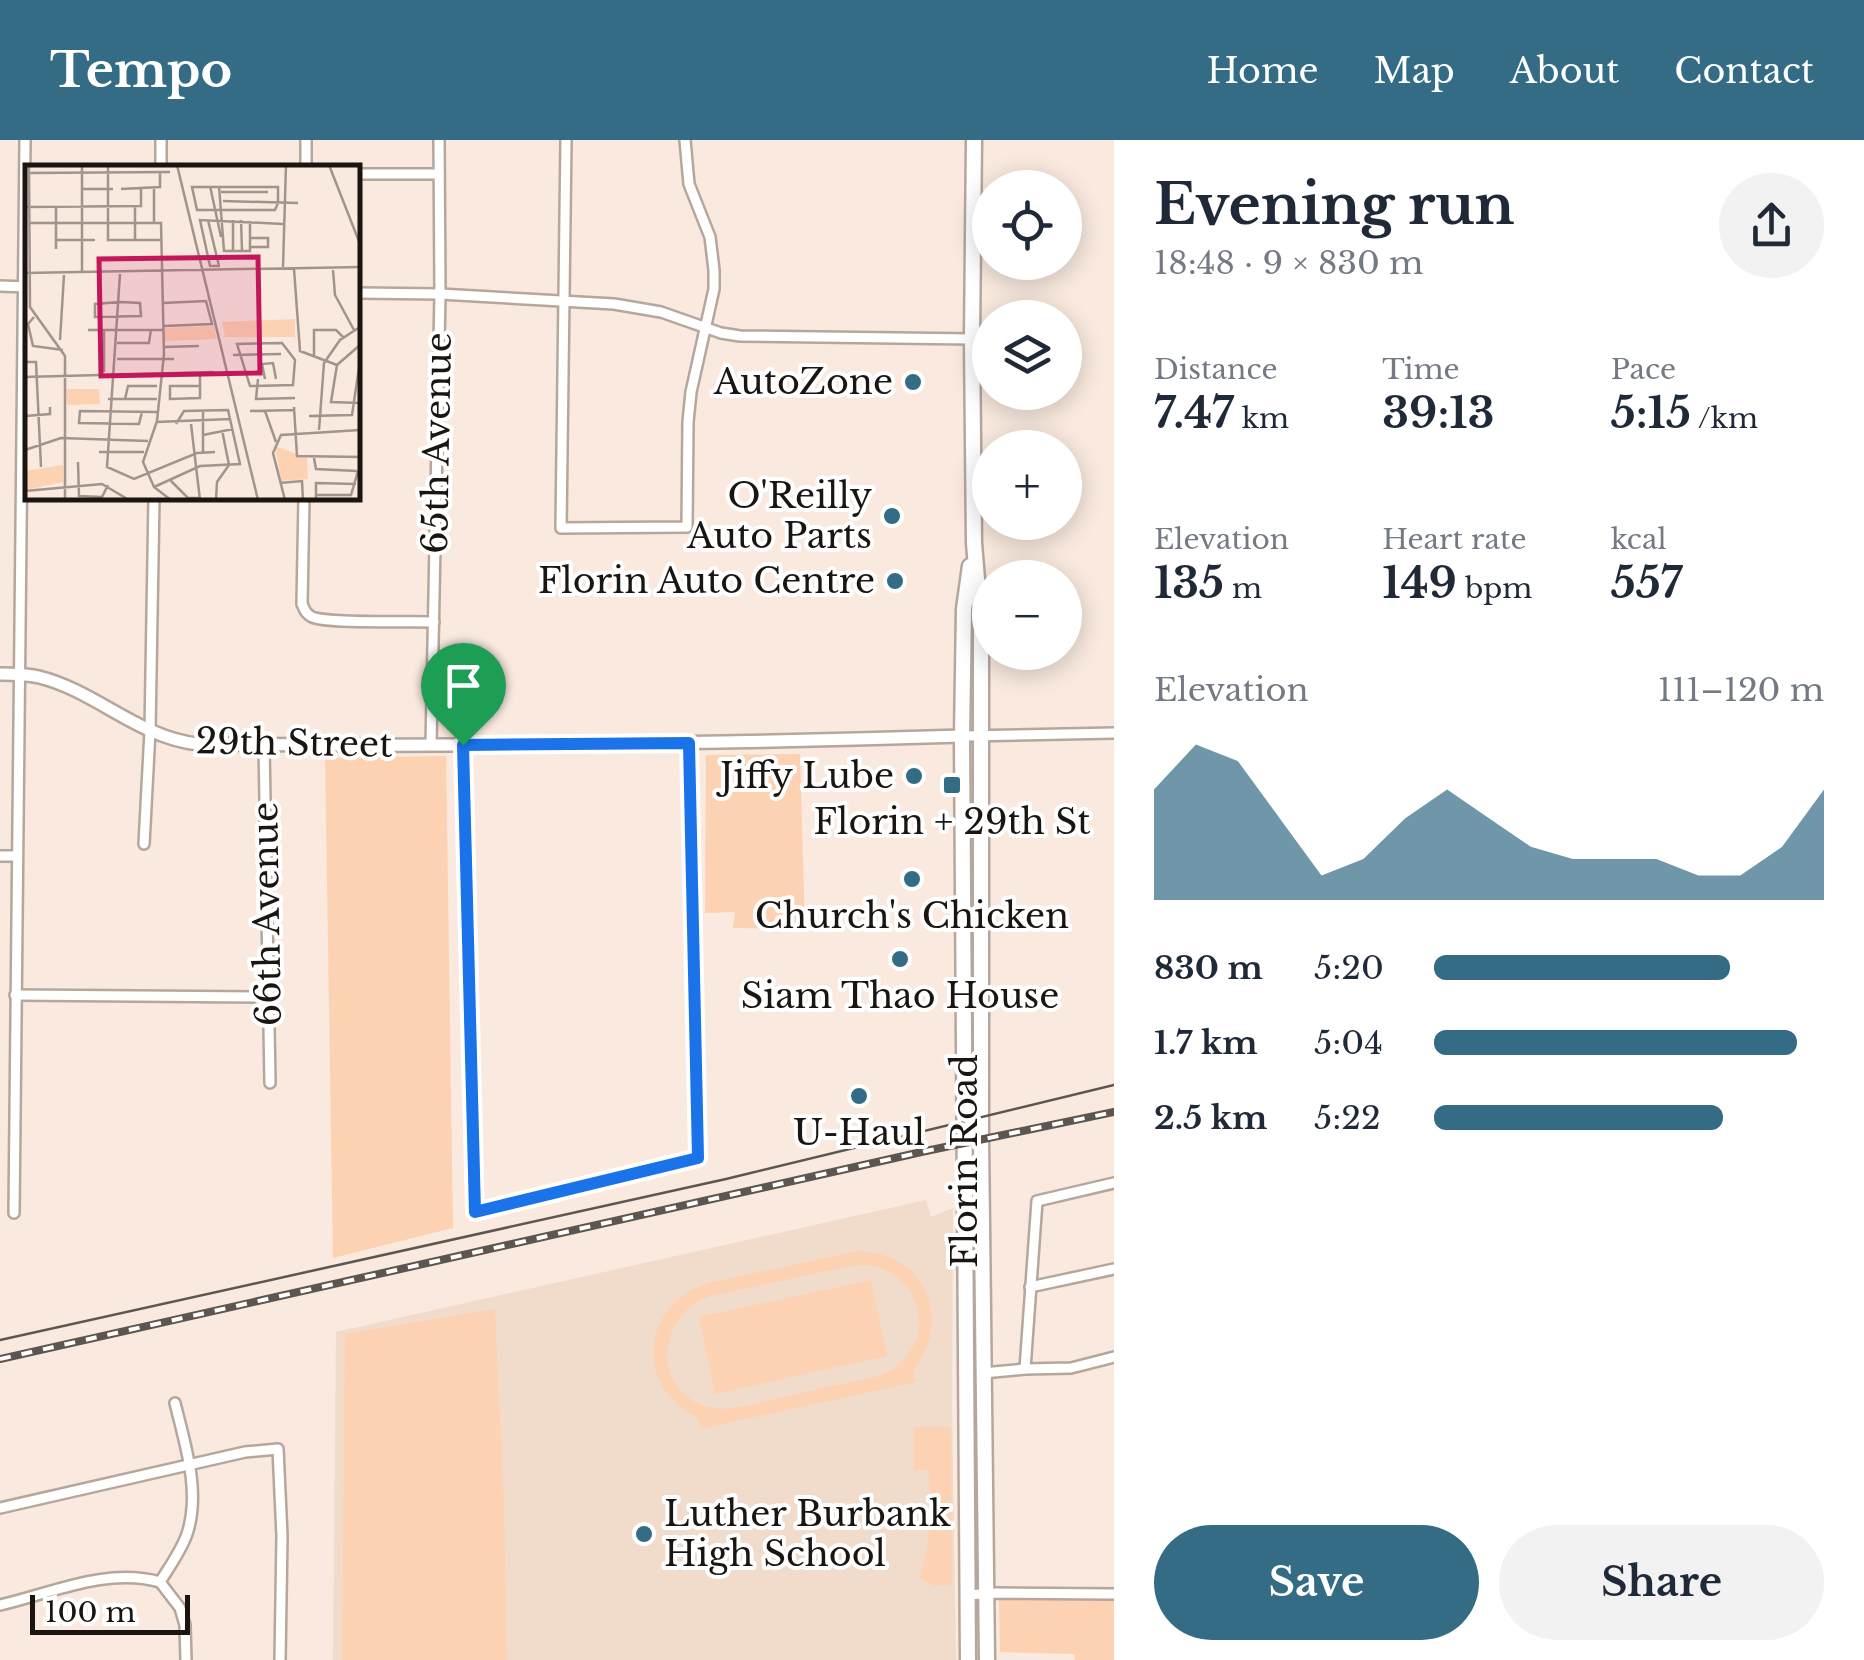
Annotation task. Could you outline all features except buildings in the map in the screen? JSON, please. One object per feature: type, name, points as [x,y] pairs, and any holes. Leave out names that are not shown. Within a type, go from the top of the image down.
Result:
[{"type":"main road","name":"Florin Road","points":[[972,300],[974,140]]},
{"type":"main road","name":"Florin Road","points":[[973,410],[974,544],[981,610],[987,1660]]},
{"type":"main road","name":"Florin Road","points":[[968,1660],[962,736],[964,609],[974,544]]},
{"type":"main road","points":[[966,1352],[983,1373]]},
{"type":"street","points":[[25,140],[26,165]]},
{"type":"street","name":"65th Avenue","points":[[431,745],[440,294],[439,140]]},
{"type":"street","points":[[566,140],[561,528],[687,527],[691,392],[714,290],[713,254],[690,184],[685,140]]},
{"type":"street","points":[[360,174],[439,174]]},
{"type":"street","points":[[0,286],[25,287]]},
{"type":"street","points":[[360,293],[440,294],[640,307],[740,336],[972,339]]},
{"type":"street","points":[[14,1213],[25,335]]},
{"type":"street","points":[[144,844],[154,500]]},
{"type":"street","points":[[304,500],[302,604],[309,615],[336,620],[434,622]]},
{"type":"street","name":"29th Street","points":[[0,674],[18,674],[59,684],[150,732],[185,742],[463,745],[962,736]]},
{"type":"street","points":[[962,736],[1114,733]]},
{"type":"street","points":[[463,745],[475,1212],[698,1158],[689,743]]},
{"type":"street","name":"66th Avenue","points":[[264,745],[270,1082]]},
{"type":"street","points":[[0,856],[16,856]]},
{"type":"street","points":[[15,995],[269,997]]},
{"type":"street","points":[[0,1086],[14,1086]]},
{"type":"street","points":[[1024,1369],[1037,1201],[1114,1183]]},
{"type":"street","points":[[1030,1287],[1114,1270]]},
{"type":"street","points":[[983,1373],[1071,1368],[1114,1356]]},
{"type":"street","points":[[160,1582],[188,1531],[192,1507],[190,1466],[175,1403]]},
{"type":"street","points":[[0,1508],[244,1452],[278,1449],[282,1536],[280,1660]]},
{"type":"street","points":[[0,1605],[119,1576],[160,1582],[180,1608],[185,1625],[186,1660]]},
{"type":"street","points":[[966,1595],[1113,1594]]},
{"type":"shaded area","points":[[800,754],[805,929],[733,928],[735,912],[705,913],[706,755]]},
{"type":"shaded area","points":[[446,756],[453,1228],[333,1258],[325,758]]},
{"type":"shaded area","name":"Luther Burbank High School","points":[[926,1200],[931,1217],[953,1208],[956,1660],[333,1660],[336,1332]]},
{"type":"shaded area","points":[[858,1251],[881,1254],[900,1263],[926,1292],[931,1310],[925,1350],[913,1370],[916,1382],[700,1429],[698,1418],[677,1404],[663,1386],[655,1367],[654,1347],[658,1327],[669,1309],[686,1294],[708,1283]],"holes":[[[868,1265],[889,1272],[905,1284],[915,1300],[917,1336],[909,1353],[895,1367],[875,1377],[722,1409],[693,1401],[679,1389],[670,1373],[667,1355],[678,1320],[692,1306],[711,1296],[850,1266]]]},
{"type":"shaded area","points":[[871,1280],[887,1356],[715,1394],[699,1317]]},
{"type":"shaded area","points":[[495,1309],[507,1660],[342,1660],[345,1334]]},
{"type":"shaded area","points":[[914,1427],[951,1427],[952,1584],[943,1586],[920,1578],[930,1498],[928,1470],[914,1470]]},
{"type":"shaded area","points":[[999,1599],[1114,1599],[1114,1660],[1075,1660],[1074,1654],[1000,1652]]},
{"type":"tram line","points":[[0,1340],[726,1179],[1114,1085]]},
{"type":"railway","points":[[0,1359],[1114,1112]]},
{"type":"place","name":"AutoZone","points":[[913,382]]},
{"type":"place","name":"O'Reilly Auto Parts","points":[[892,516]]},
{"type":"place","name":"Florin Auto Centre","points":[[895,581]]},
{"type":"place","name":"Jiffy Lube","points":[[914,776]]},
{"type":"place","name":"Florin + 29th St","points":[[952,785]]},
{"type":"place","name":"Church's Chicken","points":[[912,879]]},
{"type":"place","name":"Siam Thao House","points":[[900,959]]},
{"type":"place","name":"U-Haul","points":[[859,1096]]},
{"type":"place","name":"Luther Burbank High School","points":[[644,1534]]},
{"type":"route","points":[[689,743],[698,1158],[475,1212],[463,745],[689,743]]}]
